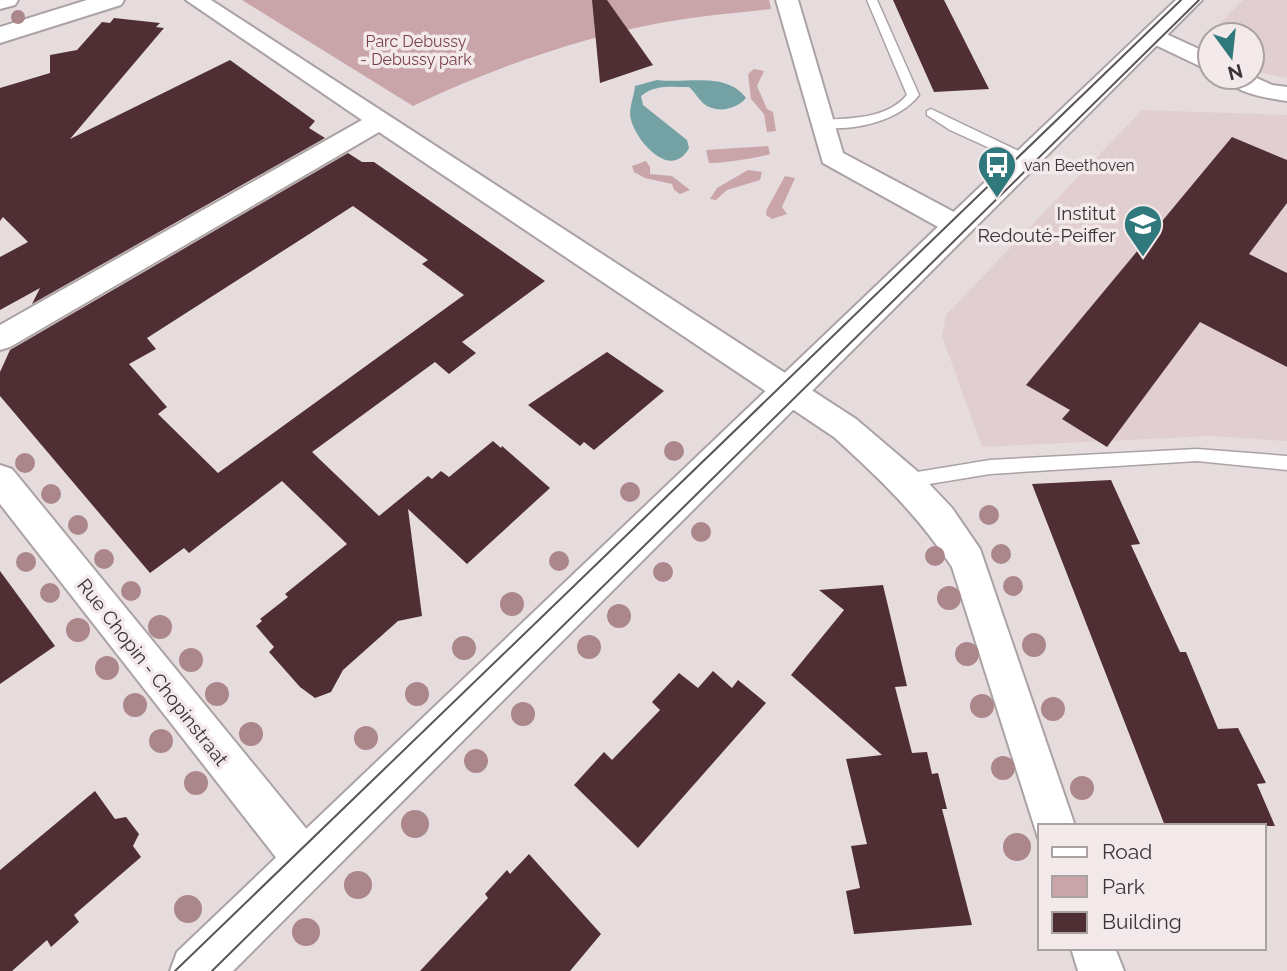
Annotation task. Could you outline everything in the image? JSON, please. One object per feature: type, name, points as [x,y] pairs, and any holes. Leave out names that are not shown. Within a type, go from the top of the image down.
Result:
[{"type":"street","points":[[0,2],[6,0]]},
{"type":"street","points":[[0,35],[112,0]]},
{"type":"street","points":[[197,0],[845,428],[905,481],[940,519],[968,560],[1053,824]]},
{"type":"street","points":[[787,0],[832,157],[958,226]]},
{"type":"street","points":[[196,971],[1190,0]]},
{"type":"street","points":[[1153,35],[1196,56]]},
{"type":"street","points":[[1266,91],[1287,94]]},
{"type":"street","points":[[0,339],[379,121]]},
{"type":"street","name":"Rue Chopin - Chopinstraat","points":[[0,479],[307,863]]},
{"type":"street","points":[[1094,950],[1101,971]]},
{"type":"lane","points":[[823,124],[859,121],[887,113],[906,105],[913,95],[872,0]]},
{"type":"lane","points":[[931,113],[954,127],[1027,160]]},
{"type":"lane","points":[[905,481],[990,467],[1197,456],[1287,463]]},
{"type":"shaded area","points":[[1243,0],[1287,0],[1287,78],[1266,74],[1266,21],[1222,21]]},
{"type":"shaded area","name":"Institut Redouté-Peiffer","points":[[1142,110],[1287,115],[1287,441],[1210,436],[982,447],[942,336],[946,315]]},
{"type":"green space","name":"Parc Debussy - Debussy park","points":[[242,0],[769,0],[771,9],[665,22],[600,37],[505,67],[413,106]]},
{"type":"green space","points":[[754,69],[764,71],[757,86],[767,109],[773,112],[776,131],[767,132],[764,114],[751,99],[748,74]]},
{"type":"green space","points":[[768,146],[770,154],[714,163],[709,163],[706,150]]},
{"type":"green space","points":[[646,161],[650,174],[672,176],[690,190],[680,194],[674,190],[672,184],[645,178],[634,172],[632,166]]},
{"type":"green space","points":[[748,170],[762,172],[760,180],[727,190],[716,200],[710,199],[717,188]]},
{"type":"green space","points":[[785,176],[795,178],[782,207],[787,214],[772,219],[766,215],[767,209]]},
{"type":"water","points":[[657,80],[717,81],[728,84],[746,98],[732,107],[715,109],[704,104],[689,87],[658,88],[641,96],[643,105],[687,140],[689,148],[682,157],[673,161],[656,155],[647,147],[634,129],[630,116],[635,86]]},
{"type":"building","points":[[592,0],[607,0],[653,65],[600,83]]},
{"type":"building","points":[[893,0],[944,0],[989,89],[934,92]]},
{"type":"building","points":[[114,18],[160,23],[156,27],[164,28],[70,139],[230,60],[315,121],[309,128],[325,138],[32,304],[40,288],[0,310],[0,257],[28,242],[3,217],[0,221],[0,88],[50,73],[50,55],[77,50],[102,22],[110,23]]},
{"type":"building","points":[[1232,137],[1287,160],[1287,203],[1249,254],[1287,273],[1287,367],[1200,322],[1107,447],[1062,419],[1070,410],[1026,385]]},
{"type":"building","points":[[348,153],[362,162],[374,162],[545,281],[462,342],[476,353],[449,374],[435,362],[312,452],[379,516],[428,476],[432,479],[441,471],[449,477],[493,441],[550,488],[467,564],[408,509],[422,616],[398,621],[343,670],[331,692],[315,698],[300,687],[269,652],[274,647],[256,626],[262,621],[260,619],[288,597],[285,594],[347,544],[282,481],[189,553],[184,548],[150,573],[0,396],[0,372],[10,350]],"holes":[[[353,206],[428,260],[422,264],[464,295],[218,473],[158,414],[167,407],[129,364],[156,349],[147,338]]]},
{"type":"building","points":[[607,352],[664,391],[594,450],[584,442],[580,446],[528,405]]},
{"type":"building","points":[[1111,480],[1140,544],[1131,545],[1180,652],[1186,652],[1218,729],[1238,728],[1266,783],[1257,784],[1275,826],[1164,824],[1032,484]]},
{"type":"building","points":[[0,571],[55,646],[0,684]]},
{"type":"building","points":[[883,585],[907,686],[895,687],[912,753],[927,752],[932,774],[938,773],[947,809],[942,809],[972,925],[854,934],[846,891],[860,888],[851,846],[867,844],[846,759],[882,755],[791,675],[844,610],[819,590]]},
{"type":"building","points":[[713,671],[732,688],[738,680],[766,703],[638,848],[574,785],[604,752],[612,760],[660,710],[652,702],[679,673],[698,688]]},
{"type":"building","points":[[95,791],[115,819],[126,817],[139,834],[133,846],[141,857],[74,915],[79,922],[51,947],[47,940],[12,971],[0,971],[0,870]]},
{"type":"building","points":[[529,854],[601,934],[570,971],[420,971],[488,898],[485,894],[507,870],[510,874]]},
{"type":"tram line","points":[[175,971],[1181,0]]},
{"type":"tram line","points":[[212,971],[1199,0]]},
{"type":"place","name":"van Beethoven","points":[[997,199]]},
{"type":"place","name":"Institut Redouté-Peiffer","points":[[1143,258]]}]
